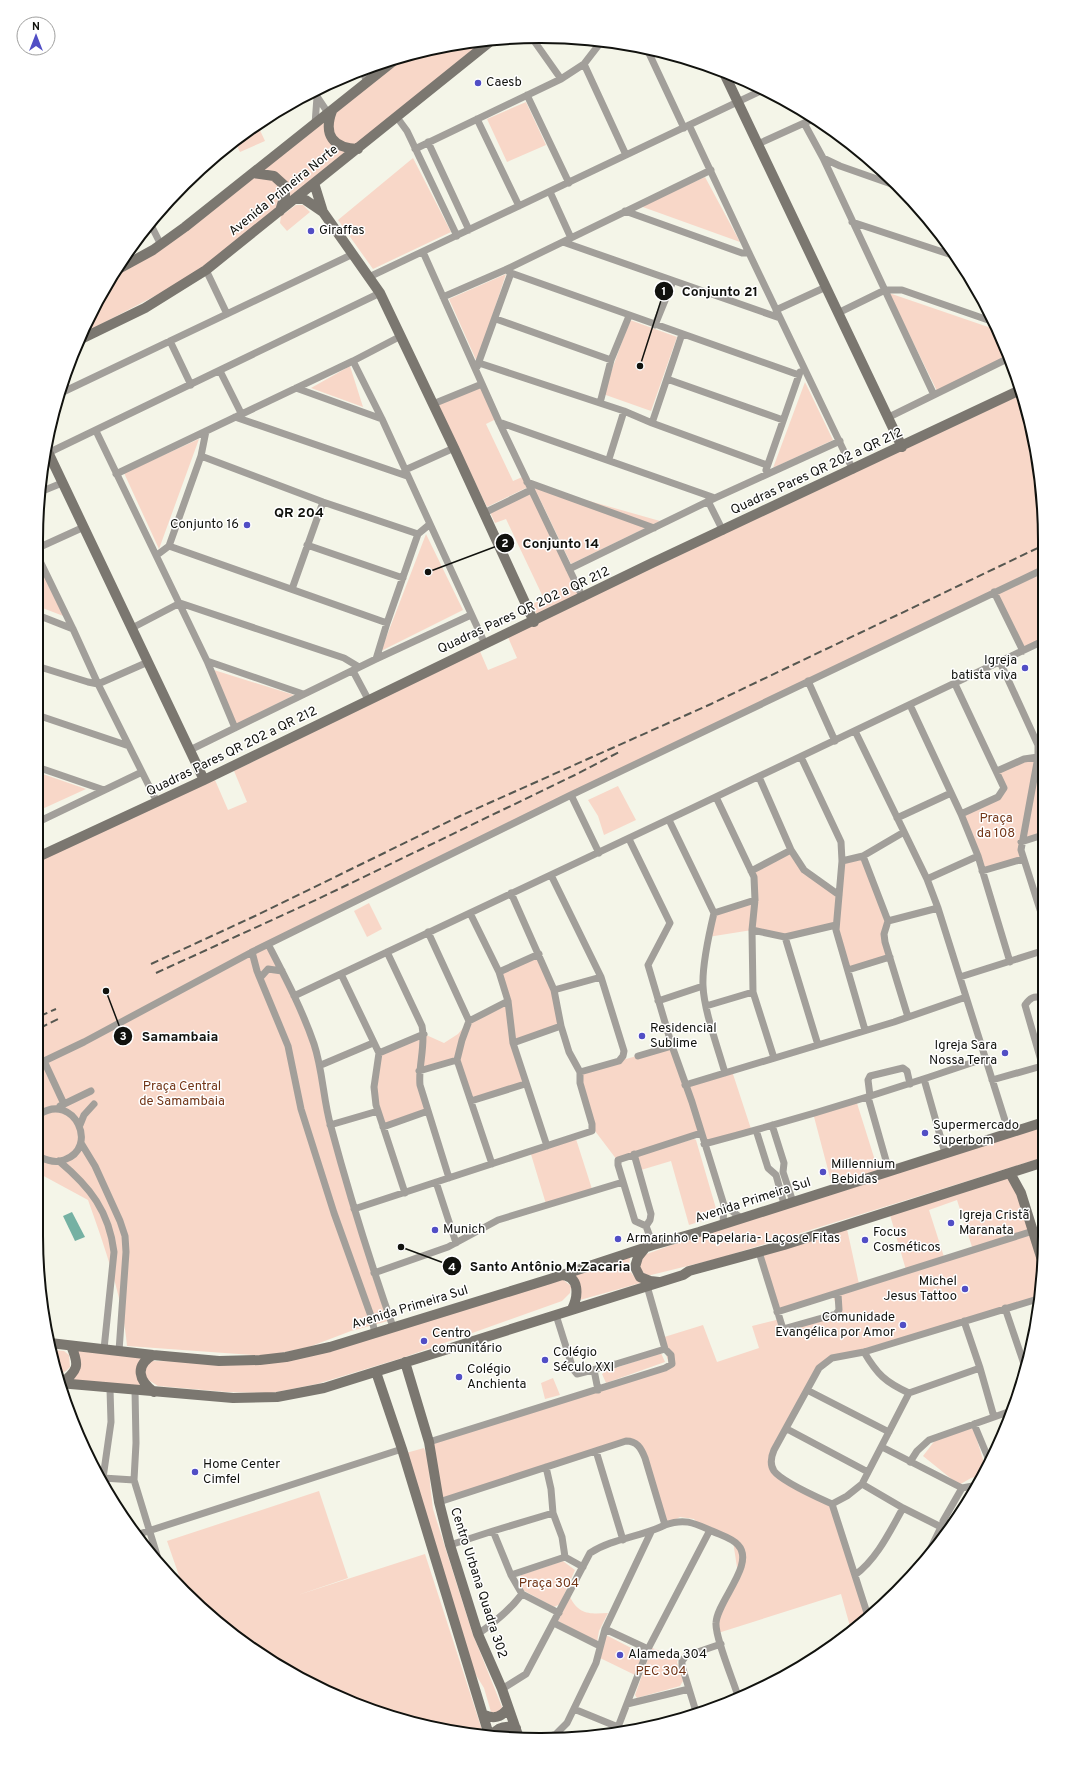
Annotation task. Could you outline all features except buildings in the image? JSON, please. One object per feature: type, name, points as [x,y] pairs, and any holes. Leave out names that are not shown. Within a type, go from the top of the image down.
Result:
[{"type":"street","points":[[536,43],[561,79]]},
{"type":"street","name":"Avenida Primeira Norte","points":[[87,336],[145,308],[206,270],[295,200],[396,116],[484,46]]},
{"type":"street","points":[[415,149],[561,79],[584,64],[598,46]]},
{"type":"street","points":[[650,56],[711,170],[749,254],[854,470]]},
{"type":"street","points":[[584,64],[626,155]]},
{"type":"street","points":[[127,264],[161,245],[385,68]]},
{"type":"street","points":[[364,75],[367,82]]},
{"type":"street","points":[[727,80],[902,447]]},
{"type":"street","points":[[369,277],[758,93]]},
{"type":"street","points":[[527,95],[569,183]]},
{"type":"street","points":[[317,96],[330,112]]},
{"type":"street","points":[[315,97],[315,124]]},
{"type":"street","points":[[330,112],[328,122],[331,138],[341,147],[358,149]]},
{"type":"street","points":[[396,116],[407,131],[457,236]]},
{"type":"street","points":[[477,119],[519,206]]},
{"type":"street","points":[[758,144],[808,121]]},
{"type":"street","points":[[804,123],[823,158],[934,394]]},
{"type":"street","points":[[428,142],[469,230]]},
{"type":"street","points":[[823,158],[835,164],[885,182]]},
{"type":"street","points":[[443,297],[508,271],[625,211],[711,170]]},
{"type":"street","points":[[253,173],[274,176],[285,186],[285,195],[280,211]]},
{"type":"street","points":[[314,183],[323,212],[380,293],[454,448],[534,622]]},
{"type":"street","points":[[550,192],[571,238]]},
{"type":"street","points":[[295,200],[304,200],[323,212]]},
{"type":"street","points":[[625,211],[690,235],[749,254]]},
{"type":"street","points":[[852,222],[946,253]]},
{"type":"street","points":[[153,229],[161,245]]},
{"type":"street","points":[[563,242],[780,318]]},
{"type":"street","points":[[423,252],[499,422],[583,598]]},
{"type":"street","points":[[66,390],[353,254]]},
{"type":"street","points":[[206,270],[227,314]]},
{"type":"street","points":[[508,271],[629,316],[799,376]]},
{"type":"street","points":[[476,372],[478,363],[496,319],[508,271]]},
{"type":"street","points":[[655,325],[673,281]]},
{"type":"street","points":[[776,310],[826,287]]},
{"type":"street","points":[[838,313],[885,290],[902,290],[987,320]]},
{"type":"street","points":[[52,450],[96,431],[380,293]]},
{"type":"street","points":[[600,402],[611,360],[629,316]]},
{"type":"street","points":[[496,319],[611,360]]},
{"type":"street","points":[[652,423],[682,334]]},
{"type":"street","points":[[116,474],[353,361],[401,336]]},
{"type":"street","points":[[170,341],[191,384]]},
{"type":"street","points":[[887,418],[1004,360]]},
{"type":"street","points":[[353,361],[382,419],[485,644]]},
{"type":"street","points":[[478,363],[600,402],[652,423],[767,465]]},
{"type":"street","points":[[764,476],[803,364]]},
{"type":"street","points":[[220,371],[238,415],[406,473],[454,448]]},
{"type":"street","points":[[667,379],[783,420]]},
{"type":"street","points":[[433,404],[482,384]]},
{"type":"street","points":[[296,388],[382,419]]},
{"type":"street","name":"Quadras Pares QR 202 a QR 212","points":[[43,855],[204,780],[485,644],[1015,392]]},
{"type":"street","points":[[609,459],[624,411]]},
{"type":"street","points":[[499,422],[609,459],[712,499],[723,531]]},
{"type":"street","points":[[157,555],[169,546],[201,456],[206,430]]},
{"type":"street","points":[[96,431],[207,661],[234,728]]},
{"type":"street","points":[[569,569],[712,499],[840,441]]},
{"type":"street","points":[[201,456],[323,502],[418,534]]},
{"type":"street","points":[[50,459],[204,780]]},
{"type":"street","points":[[527,482],[654,528]]},
{"type":"street","points":[[46,490],[62,483]]},
{"type":"street","points":[[484,513],[531,490]]},
{"type":"street","points":[[292,589],[323,502]]},
{"type":"street","points":[[376,659],[418,534],[430,524]]},
{"type":"street","points":[[43,546],[84,527]]},
{"type":"street","points":[[307,545],[403,578]]},
{"type":"street","points":[[169,546],[387,623]]},
{"type":"street","points":[[43,567],[74,629],[98,684],[157,802]]},
{"type":"street","points":[[43,1062],[84,1042],[252,952],[570,795],[1038,572]]},
{"type":"street","points":[[994,592],[1023,651]]},
{"type":"street","points":[[132,628],[180,603],[344,658],[356,669],[369,701]]},
{"type":"street","points":[[190,750],[303,694],[471,615]]},
{"type":"street","points":[[43,617],[74,629]]},
{"type":"street","points":[[294,996],[1038,645]]},
{"type":"street","points":[[207,661],[303,694]]},
{"type":"street","points":[[43,668],[98,684],[148,662]]},
{"type":"street","points":[[997,771],[1024,759],[1038,757],[1037,739],[1000,662]]},
{"type":"street","points":[[808,681],[835,741]]},
{"type":"street","points":[[954,684],[1004,788],[1000,795],[960,814]]},
{"type":"street","points":[[910,705],[951,793],[978,856],[1010,962]]},
{"type":"street","points":[[43,717],[129,746]]},
{"type":"street","points":[[856,731],[927,879],[938,908],[1009,1133]]},
{"type":"street","points":[[801,757],[841,842],[842,861],[836,925],[865,1030]]},
{"type":"street","points":[[43,769],[104,790]]},
{"type":"street","points":[[43,820],[142,772]]},
{"type":"street","points":[[1038,776],[1021,842],[1023,859],[1038,904]]},
{"type":"street","points":[[759,777],[791,850],[804,870],[839,894]]},
{"type":"street","points":[[897,818],[951,793]]},
{"type":"street","points":[[570,795],[599,853]]},
{"type":"street","points":[[716,797],[751,870],[755,883],[752,930],[753,992],[774,1058]]},
{"type":"street","points":[[669,820],[714,913],[708,937],[703,986],[706,1006],[725,1073]]},
{"type":"street","points":[[842,861],[863,856],[904,832]]},
{"type":"street","points":[[1021,842],[1038,837]]},
{"type":"street","points":[[629,839],[670,923],[648,965],[672,1046],[724,1205],[723,1224]]},
{"type":"street","points":[[751,870],[791,850]]},
{"type":"street","points":[[863,856],[888,921],[884,938],[908,1017]]},
{"type":"street","points":[[927,879],[978,856]]},
{"type":"street","points":[[982,871],[1023,859]]},
{"type":"street","points":[[551,875],[601,977],[622,1046],[623,1056],[619,1061],[580,1072]]},
{"type":"street","points":[[354,1209],[592,1131],[592,1124],[580,1083],[580,1072],[569,1052],[561,1026],[554,990],[511,893]]},
{"type":"street","points":[[714,913],[755,900]]},
{"type":"street","points":[[888,921],[938,908]]},
{"type":"street","points":[[470,913],[499,972],[508,1001],[513,1043],[525,1084],[547,1146]]},
{"type":"street","points":[[752,930],[785,937],[836,925]]},
{"type":"street","points":[[428,932],[469,1021]]},
{"type":"street","points":[[785,937],[818,1045]]},
{"type":"street","points":[[268,944],[282,970],[308,1027],[321,1065],[330,1125],[354,1209],[393,1327]]},
{"type":"street","points":[[252,952],[260,978],[288,1046],[301,1109],[334,1213],[371,1316],[375,1333]]},
{"type":"street","points":[[387,952],[420,1019],[424,1034],[419,1071],[420,1085],[449,1178]]},
{"type":"street","points":[[960,977],[1038,952]]},
{"type":"street","points":[[499,972],[539,954]]},
{"type":"street","points":[[848,970],[890,957]]},
{"type":"street","points":[[260,978],[268,969],[282,970]]},
{"type":"street","points":[[341,974],[379,1053],[374,1087],[378,1111],[405,1193]]},
{"type":"street","points":[[554,990],[601,977]]},
{"type":"street","points":[[658,1001],[703,986]]},
{"type":"street","points":[[706,1006],[753,992]]},
{"type":"street","points":[[685,1085],[908,1017],[966,997]]},
{"type":"street","points":[[1038,997],[1032,998],[1025,1004],[1038,1051]]},
{"type":"street","points":[[492,1164],[457,1060],[469,1021],[508,1001]]},
{"type":"street","points":[[513,1043],[561,1026]]},
{"type":"street","points":[[379,1053],[424,1034]]},
{"type":"street","points":[[321,1065],[374,1043]]},
{"type":"street","points":[[638,1056],[672,1046]]},
{"type":"street","points":[[704,1144],[869,1097],[986,1058]]},
{"type":"street","points":[[419,1071],[457,1060]]},
{"type":"street","points":[[43,1064],[64,1104]]},
{"type":"street","points":[[992,1080],[1038,1066]]},
{"type":"street","points":[[888,1171],[869,1097],[868,1080],[870,1076],[904,1068],[908,1071],[910,1084]]},
{"type":"street","points":[[924,1079],[945,1153]]},
{"type":"street","points":[[471,1101],[525,1084]]},
{"type":"street","points":[[43,1113],[91,1091]]},
{"type":"street","points":[[80,1125],[84,1115],[94,1104]]},
{"type":"street","points":[[43,1158],[59,1161],[73,1155],[81,1143],[82,1136],[80,1125],[73,1116],[69,1113],[53,1109]]},
{"type":"street","points":[[330,1125],[378,1111]]},
{"type":"street","points":[[383,1126],[428,1111]]},
{"type":"street","name":"Avenida Primeira Sul","points":[[56,1345],[219,1361],[260,1360],[310,1352],[723,1224],[1038,1124]]},
{"type":"street","points":[[772,1125],[784,1163],[783,1172],[788,1203]]},
{"type":"street","points":[[756,1130],[768,1168],[776,1175],[788,1203]]},
{"type":"street","points":[[646,1226],[635,1220],[618,1161],[634,1154],[701,1133]]},
{"type":"street","points":[[81,1143],[95,1166],[125,1236],[126,1252],[119,1351]]},
{"type":"street","points":[[634,1154],[651,1214],[650,1220],[646,1226],[650,1246],[638,1257],[635,1267],[640,1277],[650,1281],[659,1282]]},
{"type":"street","points":[[59,1161],[82,1182],[97,1202],[112,1238],[114,1252],[104,1350]]},
{"type":"street","points":[[66,1384],[155,1393],[233,1398],[277,1397],[324,1388],[683,1275],[689,1271],[759,1252],[1038,1164]]},
{"type":"street","points":[[776,1175],[783,1172]]},
{"type":"street","points":[[1014,1172],[1038,1245]]},
{"type":"street","points":[[436,1182],[456,1243]]},
{"type":"street","points":[[374,1273],[456,1243],[477,1230],[498,1220],[623,1182]]},
{"type":"street","points":[[724,1205],[741,1218]]},
{"type":"street","points":[[777,1312],[838,1294],[1033,1231]]},
{"type":"street","points":[[759,1252],[781,1326],[784,1329],[830,1316],[838,1312],[838,1294]]},
{"type":"street","points":[[560,1275],[568,1277],[576,1287],[577,1296],[572,1309]]},
{"type":"street","points":[[430,1442],[670,1366],[672,1362],[671,1355],[665,1349],[652,1308],[647,1286]]},
{"type":"street","points":[[867,1612],[832,1504],[781,1478],[774,1471],[771,1457],[819,1368],[826,1361],[840,1356],[864,1352],[1034,1300]]},
{"type":"street","points":[[1005,1308],[1022,1359]]},
{"type":"street","points":[[556,1315],[574,1371],[579,1374],[665,1349]]},
{"type":"street","points":[[964,1321],[980,1368],[994,1417]]},
{"type":"street","points":[[65,1380],[77,1366],[76,1356],[71,1346]]},
{"type":"street","points":[[864,1352],[879,1375],[891,1385],[909,1393],[980,1368]]},
{"type":"street","points":[[153,1355],[144,1362],[141,1372],[145,1384],[155,1393]]},
{"type":"street","name":"Centro Urbana Quadra 302","points":[[405,1362],[430,1442],[439,1502],[450,1544],[478,1634],[502,1689],[517,1732]]},
{"type":"street","points":[[594,1370],[598,1390]]},
{"type":"street","points":[[376,1372],[402,1450],[488,1730]]},
{"type":"street","points":[[105,1475],[112,1422],[110,1388]]},
{"type":"street","points":[[135,1390],[136,1443],[134,1480],[155,1550]]},
{"type":"street","points":[[807,1390],[889,1432]]},
{"type":"street","points":[[832,1504],[847,1496],[862,1484],[909,1393]]},
{"type":"street","points":[[910,1462],[917,1451],[929,1440],[1005,1413]]},
{"type":"street","points":[[974,1424],[987,1457]]},
{"type":"street","points":[[787,1429],[868,1472]]},
{"type":"street","points":[[439,1502],[626,1441],[634,1442],[638,1446],[650,1472],[665,1525]]},
{"type":"street","points":[[882,1447],[962,1488],[969,1487]]},
{"type":"street","points":[[142,1533],[402,1450]]},
{"type":"street","points":[[596,1451],[623,1540]]},
{"type":"street","points":[[546,1467],[551,1489],[553,1513],[562,1537],[565,1557]]},
{"type":"street","points":[[109,1482],[134,1480]]},
{"type":"street","points":[[862,1484],[903,1508],[945,1524]]},
{"type":"street","points":[[936,1536],[962,1488]]},
{"type":"street","points":[[855,1575],[868,1564],[879,1550],[903,1508]]},
{"type":"street","points":[[450,1544],[553,1513]]},
{"type":"street","points":[[502,1689],[526,1674],[590,1553],[604,1545],[651,1532],[665,1525],[681,1521],[689,1522],[710,1530],[733,1541],[740,1548],[743,1557],[741,1568],[716,1619],[716,1626],[721,1644],[737,1692]]},
{"type":"street","points":[[620,1726],[648,1649],[710,1530]]},
{"type":"street","points":[[493,1531],[511,1574],[522,1594],[559,1613]]},
{"type":"street","points":[[558,1732],[562,1729],[574,1709],[596,1664],[605,1629],[651,1532]]},
{"type":"street","points":[[511,1574],[565,1557],[582,1567]]},
{"type":"street","points":[[478,1634],[511,1608],[522,1594]]},
{"type":"street","points":[[554,1623],[600,1646]]},
{"type":"street","points":[[605,1629],[648,1649]]},
{"type":"street","points":[[695,1708],[682,1666],[684,1658],[721,1644]]},
{"type":"street","points":[[627,1704],[689,1689]]},
{"type":"street","points":[[482,1714],[491,1717],[499,1716],[508,1708]]},
{"type":"street","points":[[574,1709],[614,1727]]},
{"type":"street","points":[[495,1731],[503,1727],[515,1732]]},
{"type":"green space","points":[[479,47],[208,266],[174,286],[90,330],[123,271],[135,265],[380,69],[412,60]]},
{"type":"green space","points":[[526,102],[546,145],[507,162],[487,119]]},
{"type":"green space","points":[[260,130],[265,141],[240,152],[237,147]]},
{"type":"green space","points":[[413,158],[451,232],[373,269],[338,220]]},
{"type":"green space","points":[[705,177],[740,242],[640,206]]},
{"type":"green space","points":[[296,205],[303,205],[310,212],[287,231],[280,223],[281,216]]},
{"type":"green space","points":[[506,274],[477,362],[449,299]]},
{"type":"green space","points":[[889,293],[990,328],[1003,358],[937,391]]},
{"type":"green space","points":[[630,320],[677,337],[651,411],[603,394]]},
{"type":"green space","points":[[350,366],[363,407],[311,388]]},
{"type":"green space","points":[[805,382],[833,440],[773,468]]},
{"type":"green space","points":[[485,383],[500,417],[486,424],[513,481],[527,475],[532,485],[487,507],[437,404]]},
{"type":"green space","name":"Praça Central de Samambaia","points":[[1016,395],[1028,443],[1034,476],[1037,508],[1038,644],[1023,651],[994,593],[269,944],[308,1027],[324,1091],[388,1321],[351,1331],[309,1347],[266,1356],[127,1346],[125,1328],[117,1291],[88,1200],[43,1176],[43,856],[215,780],[228,810],[247,802],[234,771],[479,649],[488,670],[517,658],[507,635]]},
{"type":"green space","points":[[199,439],[159,549],[124,473]]},
{"type":"green space","points":[[533,485],[660,521],[571,564],[536,491],[582,594],[537,615],[532,604],[544,599],[506,519],[495,523],[488,508]]},
{"type":"green space","points":[[426,534],[463,610],[381,651]]},
{"type":"green space","points":[[43,568],[66,617],[43,608]]},
{"type":"green space","points":[[214,670],[294,695],[235,725]]},
{"type":"green space","name":"Praça da 108","points":[[1038,757],[1038,837],[1021,842],[1023,859],[982,871],[961,814],[1000,795],[1004,788],[997,771]]},
{"type":"green space","points":[[43,774],[86,789],[43,809]]},
{"type":"green space","points":[[618,786],[636,820],[604,835],[598,816],[588,800]]},
{"type":"green space","points":[[791,850],[804,870],[839,894],[842,861],[863,856],[886,925],[890,957],[848,970],[836,925],[785,937],[752,930],[708,937],[714,913],[755,900],[751,871]]},
{"type":"green space","points":[[369,903],[382,929],[367,937],[354,911]]},
{"type":"green space","points":[[539,954],[554,990],[561,1026],[513,1043],[525,1084],[471,1101],[457,1060],[419,1070],[428,1111],[383,1127],[376,1105],[379,1053],[424,1034],[444,1043],[458,1034],[469,1021],[508,1001],[499,972]]},
{"type":"green space","points":[[672,1046],[685,1085],[732,1071],[752,1132],[704,1144],[701,1134],[617,1160],[595,1131],[580,1072]]},
{"type":"green space","points":[[856,1100],[878,1170],[832,1185],[813,1113]]},
{"type":"green space","points":[[1038,1128],[1038,1159],[720,1258],[651,1275],[646,1275],[639,1269],[640,1258],[644,1255],[716,1229]]},
{"type":"green space","points":[[576,1139],[592,1189],[546,1204],[530,1151]]},
{"type":"green space","points":[[694,1139],[696,1140],[717,1212],[711,1218],[689,1225],[671,1161],[641,1170],[636,1155]]},
{"type":"green space","points":[[1015,1171],[1038,1244],[1034,1299],[832,1358],[819,1368],[774,1450],[774,1471],[832,1504],[867,1612],[850,1625],[841,1594],[718,1633],[716,1626],[738,1574],[733,1541],[700,1526],[694,1519],[680,1517],[665,1525],[650,1472],[634,1442],[626,1441],[439,1502],[427,1442],[669,1364],[661,1338],[703,1325],[717,1362],[759,1348],[752,1326],[780,1319],[783,1327],[838,1311],[833,1296],[906,1270],[890,1215]],"holes":[[[957,1200],[973,1250],[945,1260],[929,1210]]]},
{"type":"green space","points":[[847,1229],[859,1284],[779,1312],[762,1256]]},
{"type":"green space","points":[[631,1254],[629,1264],[630,1271],[635,1277],[644,1282],[580,1300],[581,1291],[570,1275]]},
{"type":"green space","points":[[562,1279],[571,1286],[570,1293],[562,1301],[405,1357],[317,1384],[271,1393],[227,1392],[158,1386],[147,1379],[143,1369],[147,1361],[268,1362]]},
{"type":"green space","points":[[57,1350],[64,1351],[69,1355],[70,1367],[62,1373]]},
{"type":"green space","points":[[76,1350],[145,1356],[136,1374],[142,1388],[73,1381]]},
{"type":"green space","points":[[661,1353],[665,1362],[606,1383],[602,1374],[606,1371]]},
{"type":"green space","points":[[553,1378],[560,1395],[545,1399],[541,1383]]},
{"type":"green space","points":[[973,1427],[984,1462],[975,1477],[959,1485],[923,1456],[936,1439]]},
{"type":"green space","points":[[424,1448],[429,1462],[433,1509],[472,1632],[502,1707],[497,1713],[491,1712],[484,1688],[474,1672],[406,1453]]},
{"type":"green space","points":[[319,1491],[348,1578],[298,1595],[425,1554],[482,1730],[443,1723],[381,1707],[320,1682],[292,1666],[264,1649],[212,1610],[180,1578],[167,1541]]},
{"type":"green space","name":"Praça 304","points":[[563,1561],[575,1570],[560,1604],[554,1607],[519,1588],[518,1585],[521,1575]]},
{"type":"green space","points":[[570,1597],[573,1603],[581,1610],[590,1613],[608,1613],[599,1631],[597,1642],[558,1621]]},
{"type":"green space","name":"Alameda 304","points":[[606,1635],[639,1652],[641,1657],[635,1675],[600,1658]]},
{"type":"green space","name":"PEC 304","points":[[652,1648],[679,1658],[677,1662],[683,1681],[680,1686],[637,1698],[635,1695]]},
{"type":"water","points":[[72,1212],[85,1237],[75,1241],[63,1216]]},
{"type":"railway","points":[[151,964],[255,916],[460,816],[711,704],[1038,548]]},
{"type":"railway","points":[[156,973],[318,899],[577,774],[621,751]]},
{"type":"railway","points":[[43,1015],[56,1009]]},
{"type":"railway","points":[[43,1026],[60,1018]]},
{"type":"place","name":"Caesb","points":[[478,83]]},
{"type":"place","name":"Giraffas","points":[[311,231]]},
{"type":"place","name":"Conjunto 21","points":[[640,366]]},
{"type":"place","name":"Conjunto 16","points":[[247,525]]},
{"type":"place","name":"Conjunto 14","points":[[428,572]]},
{"type":"place","name":"Igreja batista viva","points":[[1025,668]]},
{"type":"place","name":"Samambaia","points":[[106,991]]},
{"type":"place","name":"Residencial Sublime","points":[[642,1036]]},
{"type":"place","name":"Igreja Sara Nossa Terra","points":[[1005,1053]]},
{"type":"place","name":"Supermercado Superbom","points":[[925,1133]]},
{"type":"place","name":"Millennium Bebidas","points":[[823,1172]]},
{"type":"place","name":"Igreja Cristã Maranata","points":[[951,1223]]},
{"type":"place","name":"Munich","points":[[435,1230]]},
{"type":"place","name":"Armarinho e Papelaria- Laços e Fitas","points":[[618,1239]]},
{"type":"place","name":"Focus Cosméticos","points":[[865,1240]]},
{"type":"place","name":"Santo Antônio M.Zacaria","points":[[401,1247]]},
{"type":"place","name":"Michel Jesus Tattoo","points":[[965,1289]]},
{"type":"place","name":"Comunidade Evangélica por Amor","points":[[903,1325]]},
{"type":"place","name":"Centro comunitário","points":[[424,1341]]},
{"type":"place","name":"Colégio Século XXI","points":[[545,1360]]},
{"type":"place","name":"Colégio Anchienta","points":[[459,1377]]},
{"type":"place","name":"Home Center Cimfel","points":[[195,1472]]},
{"type":"place","name":"Alameda 304","points":[[620,1655]]},
{"type":"district","name":"QR 204","points":[[299,513]]}]
